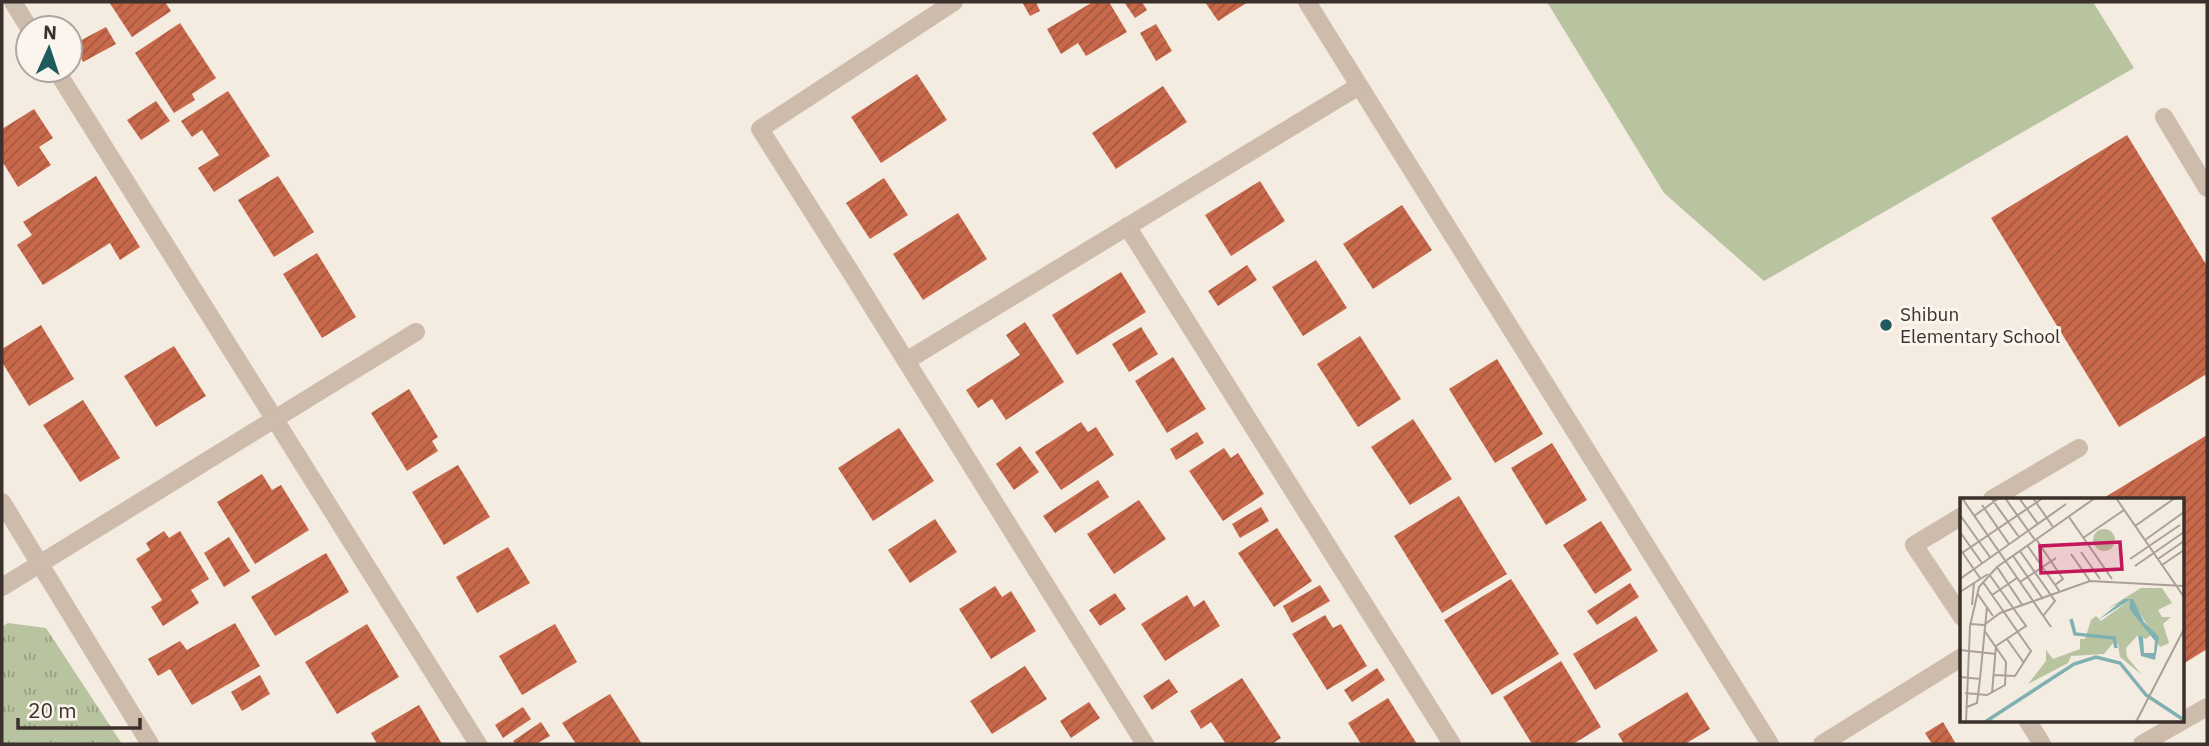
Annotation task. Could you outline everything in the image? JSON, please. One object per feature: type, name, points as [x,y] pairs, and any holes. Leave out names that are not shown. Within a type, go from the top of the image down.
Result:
[{"type":"street","points":[[954,2],[760,129],[1145,744]]},
{"type":"street","points":[[1307,2],[1770,744]]},
{"type":"street","points":[[65,84],[478,744]]},
{"type":"street","points":[[906,360],[1359,86]]},
{"type":"street","points":[[2164,117],[2207,188]]},
{"type":"street","points":[[1127,226],[1452,744]]},
{"type":"street","points":[[2,587],[416,332]]},
{"type":"street","points":[[1994,498],[2079,448]]},
{"type":"street","points":[[2,502],[150,744]]},
{"type":"street","points":[[1960,517],[1914,545],[1960,614]]},
{"type":"street","points":[[1822,744],[1960,658]]},
{"type":"street","points":[[2184,720],[2207,707]]},
{"type":"street","points":[[2028,722],[2042,744]]},
{"type":"street","points":[[2142,744],[2181,722]]},
{"type":"green space","points":[[1547,2],[2093,2],[2134,68],[1764,281],[1664,193]]},
{"type":"green space","points":[[8,623],[46,628],[122,744],[2,744],[2,627]]},
{"type":"building","points":[[109,2],[165,2],[171,11],[132,37]]},
{"type":"building","points":[[1022,2],[1036,2],[1040,11],[1030,16]]},
{"type":"building","points":[[1093,2],[1109,2],[1127,32],[1086,56],[1078,43],[1061,54],[1047,29]]},
{"type":"building","points":[[1124,2],[1142,2],[1147,10],[1135,18]]},
{"type":"building","points":[[1205,2],[1248,2],[1218,21]]},
{"type":"building","points":[[180,23],[216,78],[192,94],[195,100],[174,113],[135,53]]},
{"type":"building","points":[[1156,24],[1172,51],[1156,61],[1140,33]]},
{"type":"building","points":[[106,27],[116,44],[84,61],[84,39]]},
{"type":"building","points":[[917,74],[947,120],[881,163],[851,117]]},
{"type":"building","points":[[1163,86],[1187,122],[1116,169],[1092,133]]},
{"type":"building","points":[[228,91],[270,156],[214,192],[198,168],[219,155],[202,130],[192,137],[181,121]]},
{"type":"building","points":[[156,101],[170,121],[141,140],[127,120]]},
{"type":"building","points":[[34,109],[53,138],[39,147],[51,165],[18,187],[2,161],[2,129]]},
{"type":"building","points":[[2127,135],[2207,266],[2207,380],[2205,375],[2119,427],[1991,218]]},
{"type":"building","points":[[96,176],[140,247],[120,260],[110,243],[43,285],[17,245],[32,235],[23,222]]},
{"type":"building","points":[[278,176],[314,232],[274,257],[238,200]]},
{"type":"building","points":[[884,178],[908,215],[870,239],[846,203]]},
{"type":"building","points":[[1260,181],[1285,221],[1231,256],[1205,215]]},
{"type":"building","points":[[1402,205],[1432,250],[1373,289],[1343,244]]},
{"type":"building","points":[[958,213],[987,259],[923,300],[893,254]]},
{"type":"building","points":[[317,253],[356,317],[322,338],[283,274]]},
{"type":"building","points":[[1316,260],[1347,308],[1303,336],[1272,287]]},
{"type":"building","points":[[1247,265],[1257,280],[1218,306],[1208,291]]},
{"type":"building","points":[[1121,272],[1146,312],[1077,355],[1052,315]]},
{"type":"building","points":[[1025,322],[1064,382],[1006,420],[992,399],[978,408],[966,390],[1020,355],[1006,335]]},
{"type":"building","points":[[41,325],[74,379],[29,406],[2,362],[2,349]]},
{"type":"building","points":[[1141,327],[1158,354],[1129,372],[1112,344]]},
{"type":"building","points":[[1360,336],[1401,399],[1358,427],[1317,364]]},
{"type":"building","points":[[174,346],[206,396],[156,427],[124,376]]},
{"type":"building","points":[[1173,357],[1206,409],[1167,433],[1135,381]]},
{"type":"building","points":[[1497,359],[1543,434],[1495,463],[1449,389]]},
{"type":"building","points":[[409,389],[438,437],[432,441],[438,451],[407,471],[371,413]]},
{"type":"building","points":[[83,400],[120,458],[80,482],[43,425]]},
{"type":"building","points":[[1413,419],[1452,479],[1410,505],[1371,447]]},
{"type":"building","points":[[1081,422],[1088,432],[1096,427],[1114,455],[1061,490],[1035,452]]},
{"type":"building","points":[[899,428],[934,481],[873,521],[838,468]]},
{"type":"building","points":[[1197,432],[1204,443],[1176,460],[1170,449]]},
{"type":"building","points":[[2207,435],[2207,649],[2184,663],[2184,498],[2104,498]]},
{"type":"building","points":[[1552,443],[1587,500],[1546,525],[1511,468]]},
{"type":"building","points":[[1020,446],[1039,472],[1014,490],[996,464]]},
{"type":"building","points":[[1224,448],[1231,458],[1238,453],[1264,494],[1223,521],[1189,471]]},
{"type":"building","points":[[458,465],[490,517],[444,545],[412,492]]},
{"type":"building","points":[[262,474],[272,490],[281,485],[309,530],[255,564],[217,502]]},
{"type":"building","points":[[1098,480],[1109,497],[1055,533],[1043,516]]},
{"type":"building","points":[[1459,496],[1507,574],[1442,613],[1394,536]]},
{"type":"building","points":[[1139,500],[1166,539],[1114,574],[1087,534]]},
{"type":"building","points":[[1261,507],[1269,521],[1240,538],[1232,524]]},
{"type":"building","points":[[935,519],[957,552],[910,583],[888,550]]},
{"type":"building","points":[[1601,521],[1632,570],[1595,594],[1563,545]]},
{"type":"building","points":[[1277,528],[1312,581],[1274,607],[1238,553]]},
{"type":"building","points":[[164,531],[169,538],[180,531],[209,579],[191,590],[199,603],[163,626],[151,607],[162,600],[136,559],[150,550],[146,543]]},
{"type":"building","points":[[229,537],[250,571],[224,587],[204,553]]},
{"type":"building","points":[[508,547],[530,583],[477,613],[456,577]]},
{"type":"building","points":[[326,553],[349,592],[275,636],[251,597]]},
{"type":"building","points":[[1511,579],[1559,654],[1492,695],[1444,620]]},
{"type":"building","points":[[1630,583],[1639,597],[1597,625],[1587,611]]},
{"type":"building","points":[[1320,585],[1330,601],[1292,623],[1283,606]]},
{"type":"building","points":[[995,586],[1002,597],[1011,591],[1036,631],[991,659],[959,609]]},
{"type":"building","points":[[1115,593],[1126,609],[1100,626],[1089,610]]},
{"type":"building","points":[[1187,595],[1194,607],[1204,600],[1220,626],[1165,661],[1141,624]]},
{"type":"building","points":[[1325,615],[1333,628],[1341,624],[1367,666],[1327,690],[1292,634]]},
{"type":"building","points":[[1636,616],[1658,651],[1595,690],[1573,654]]},
{"type":"building","points":[[235,623],[260,666],[192,705],[170,669],[158,676],[148,659],[180,641],[187,650]]},
{"type":"building","points":[[367,624],[399,677],[337,714],[305,662]]},
{"type":"building","points":[[555,624],[577,662],[522,695],[499,656]]},
{"type":"building","points":[[1561,661],[1601,727],[1573,744],[1532,744],[1503,697]]},
{"type":"building","points":[[1025,666],[1047,699],[992,734],[970,701]]},
{"type":"building","points":[[1377,668],[1385,680],[1352,702],[1344,690]]},
{"type":"building","points":[[260,675],[270,694],[242,711],[231,692]]},
{"type":"building","points":[[1242,678],[1281,738],[1272,744],[1226,744],[1211,722],[1201,729],[1190,711]]},
{"type":"building","points":[[1169,679],[1178,692],[1152,710],[1143,696]]},
{"type":"building","points":[[1687,692],[1710,729],[1685,744],[1624,744],[1618,734]]},
{"type":"building","points":[[610,694],[642,744],[576,744],[562,723]]},
{"type":"building","points":[[1388,698],[1417,744],[1361,744],[1348,723]]},
{"type":"building","points":[[1089,702],[1100,718],[1071,738],[1060,721]]},
{"type":"building","points":[[419,705],[442,744],[377,744],[371,733]]},
{"type":"building","points":[[523,707],[531,719],[503,738],[495,725]]},
{"type":"building","points":[[541,722],[550,736],[536,744],[515,744],[513,741]]},
{"type":"building","points":[[1943,722],[1956,744],[1932,744],[1925,733]]},
{"type":"place","name":"Shibun Elementary School","points":[[1886,325]]}]
